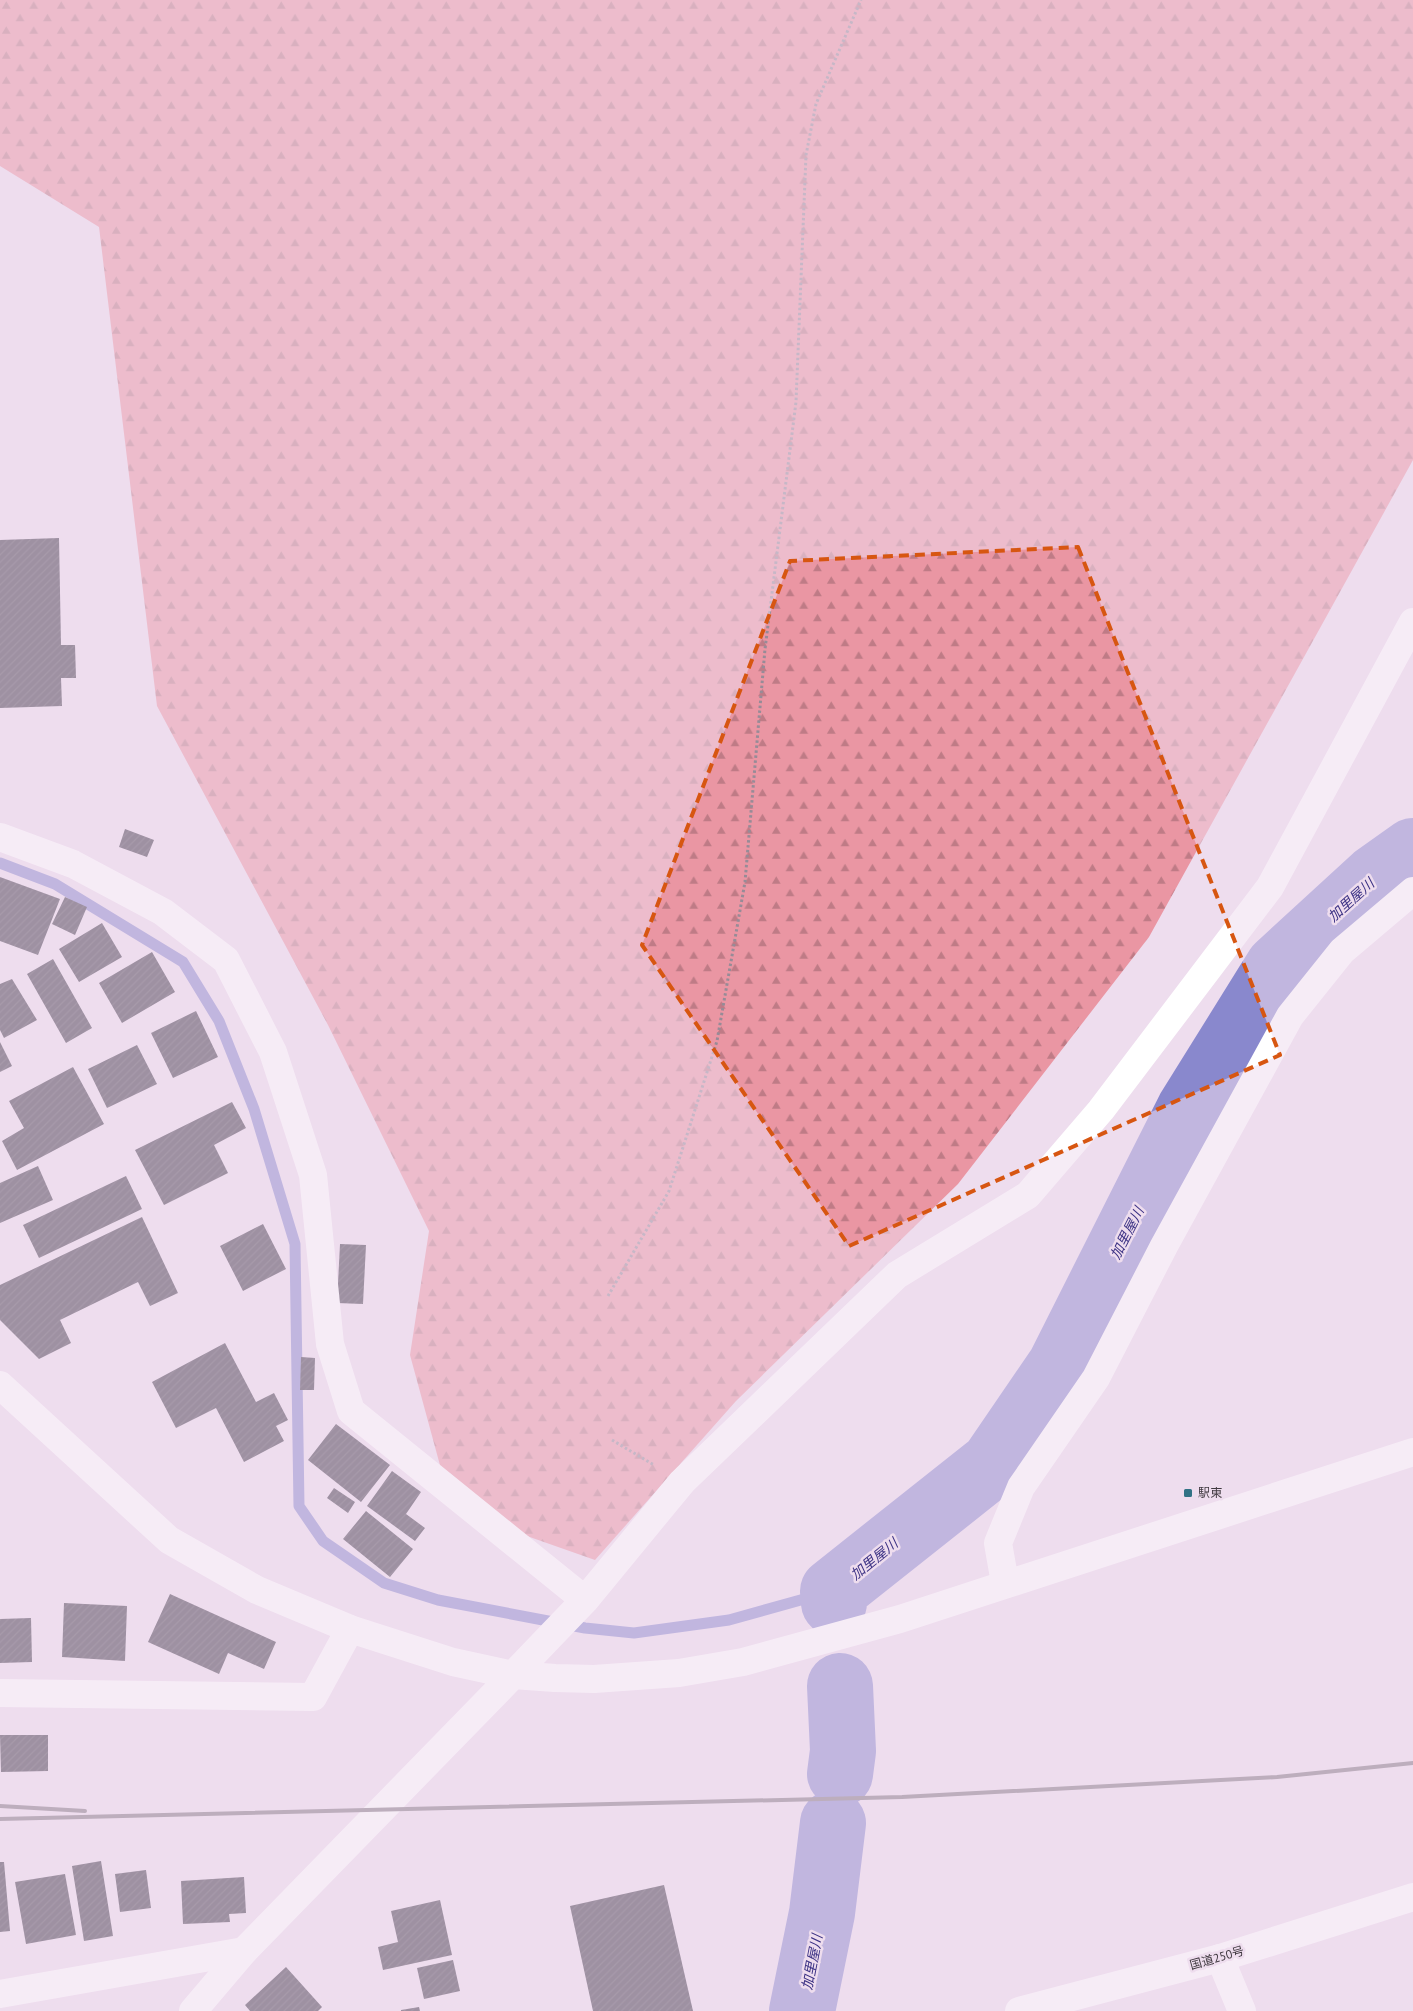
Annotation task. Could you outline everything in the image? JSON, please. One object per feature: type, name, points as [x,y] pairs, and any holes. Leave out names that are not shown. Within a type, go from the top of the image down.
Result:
[{"type":"main road","points":[[193,2011],[244,1951],[585,1600],[682,1482],[897,1275],[1028,1195],[1101,1110],[1270,887],[1413,622]]},
{"type":"main road","points":[[0,837],[73,864],[163,912],[226,960],[273,1052],[313,1175],[330,1344],[350,1411],[585,1600]]},
{"type":"main road","points":[[1005,1583],[998,1543],[1021,1487],[1096,1378],[1164,1246],[1290,1016],[1342,951],[1413,891]]},
{"type":"main road","points":[[0,1385],[169,1540],[257,1590],[350,1629],[453,1662],[513,1674],[594,1679],[679,1673],[743,1662],[900,1619],[1005,1583],[1413,1452]]},
{"type":"main road","points":[[0,1693],[313,1697],[350,1629]]},
{"type":"main road","name":"国道250号","points":[[1019,2011],[1220,1958],[1413,1897]]},
{"type":"main road","points":[[0,1994],[244,1951]]},
{"type":"main road","points":[[1220,1958],[1242,2011]]},
{"type":"path","points":[[608,1296],[669,1191],[717,1041],[744,882],[765,649],[796,402],[806,155],[816,104],[861,0]]},
{"type":"path","points":[[612,1440],[682,1482]]},
{"type":"highlighted area","points":[[1078,547],[1280,1055],[849,1246],[642,945],[790,561]]},
{"type":"green space","points":[[0,0],[1413,0],[1413,460],[1149,937],[958,1184],[736,1401],[595,1560],[524,1535],[444,1480],[410,1355],[429,1231],[328,1025],[157,706],[99,227],[0,166]]},
{"type":"building","points":[[59,538],[61,645],[75,645],[76,678],[61,678],[62,706],[0,708],[0,540]]},
{"type":"building","points":[[125,829],[154,840],[147,857],[119,847]]},
{"type":"building","points":[[0,877],[60,899],[38,955],[0,941]]},
{"type":"building","points":[[65,897],[87,907],[75,935],[52,924]]},
{"type":"building","points":[[102,923],[122,957],[79,982],[59,949]]},
{"type":"building","points":[[152,952],[175,992],[122,1023],[99,983]]},
{"type":"building","points":[[53,959],[92,1028],[66,1043],[27,974]]},
{"type":"building","points":[[12,979],[37,1020],[4,1038],[0,1030],[0,984]]},
{"type":"building","points":[[196,1011],[218,1057],[173,1078],[151,1033]]},
{"type":"building","points":[[0,1042],[12,1066],[0,1072]]},
{"type":"building","points":[[137,1045],[157,1084],[107,1108],[88,1069]]},
{"type":"building","points":[[73,1067],[104,1124],[17,1170],[2,1141],[24,1128],[9,1101]]},
{"type":"building","points":[[232,1102],[246,1128],[214,1145],[228,1173],[164,1205],[135,1150]]},
{"type":"building","points":[[38,1166],[53,1200],[0,1223],[0,1183]]},
{"type":"building","points":[[126,1176],[142,1209],[39,1258],[23,1225]]},
{"type":"building","points":[[142,1217],[178,1293],[150,1306],[138,1282],[60,1320],[71,1343],[39,1359],[0,1320],[0,1285]]},
{"type":"building","points":[[263,1224],[286,1269],[243,1291],[220,1246]]},
{"type":"building","points":[[340,1244],[366,1245],[363,1304],[337,1303]]},
{"type":"building","points":[[225,1343],[256,1402],[274,1393],[288,1420],[276,1426],[284,1441],[244,1462],[216,1408],[176,1428],[152,1382]]},
{"type":"building","points":[[301,1357],[315,1358],[314,1390],[300,1390]]},
{"type":"building","points":[[336,1424],[390,1465],[361,1502],[308,1460]]},
{"type":"building","points":[[392,1471],[421,1492],[406,1514],[425,1528],[415,1541],[367,1506]]},
{"type":"building","points":[[334,1488],[355,1502],[348,1513],[327,1498]]},
{"type":"building","points":[[366,1511],[413,1549],[390,1577],[343,1539]]},
{"type":"building","points":[[170,1594],[276,1642],[264,1669],[228,1653],[219,1674],[148,1642]]},
{"type":"building","points":[[64,1603],[127,1606],[125,1661],[62,1657]]},
{"type":"building","points":[[31,1618],[32,1662],[0,1663],[0,1619]]},
{"type":"building","points":[[0,1735],[48,1735],[48,1771],[1,1772]]},
{"type":"building","points":[[101,1861],[113,1936],[84,1941],[72,1866]]},
{"type":"building","points":[[0,1862],[4,1862],[10,1931],[0,1932]]},
{"type":"building","points":[[146,1870],[151,1908],[120,1912],[115,1874]]},
{"type":"building","points":[[65,1874],[76,1935],[26,1944],[15,1882]]},
{"type":"building","points":[[244,1877],[246,1913],[229,1914],[230,1922],[183,1924],[181,1881]]},
{"type":"building","points":[[664,1885],[693,2011],[593,2011],[570,1906]]},
{"type":"building","points":[[440,1900],[452,1955],[383,1970],[378,1947],[398,1942],[391,1911]]},
{"type":"building","points":[[453,1960],[460,1991],[424,1999],[417,1968]]},
{"type":"building","points":[[286,1967],[322,2007],[318,2011],[250,2011],[245,2005]]},
{"type":"building","points":[[419,2007],[420,2011],[401,2011],[401,2010]]},
{"type":"waterway","name":"加里屋川","points":[[834,1603],[833,1591],[993,1464],[1060,1366],[1189,1110],[1278,967],[1375,878],[1413,851]]},
{"type":"waterway","points":[[0,863],[55,884],[183,962],[219,1021],[254,1109],[295,1244],[299,1506],[323,1541],[384,1583],[438,1600],[585,1628],[634,1633],[729,1620],[833,1591]]},
{"type":"waterway","name":"加里屋川","points":[[840,1686],[843,1751],[840,1774]]},
{"type":"waterway","name":"加里屋川","points":[[802,2011],[822,1913],[833,1823]]},
{"type":"railway","points":[[0,1819],[902,1797],[1277,1777],[1413,1763]]},
{"type":"railway","points":[[0,1806],[85,1811]]},
{"type":"place","name":"駅東","points":[[1188,1493]]}]
